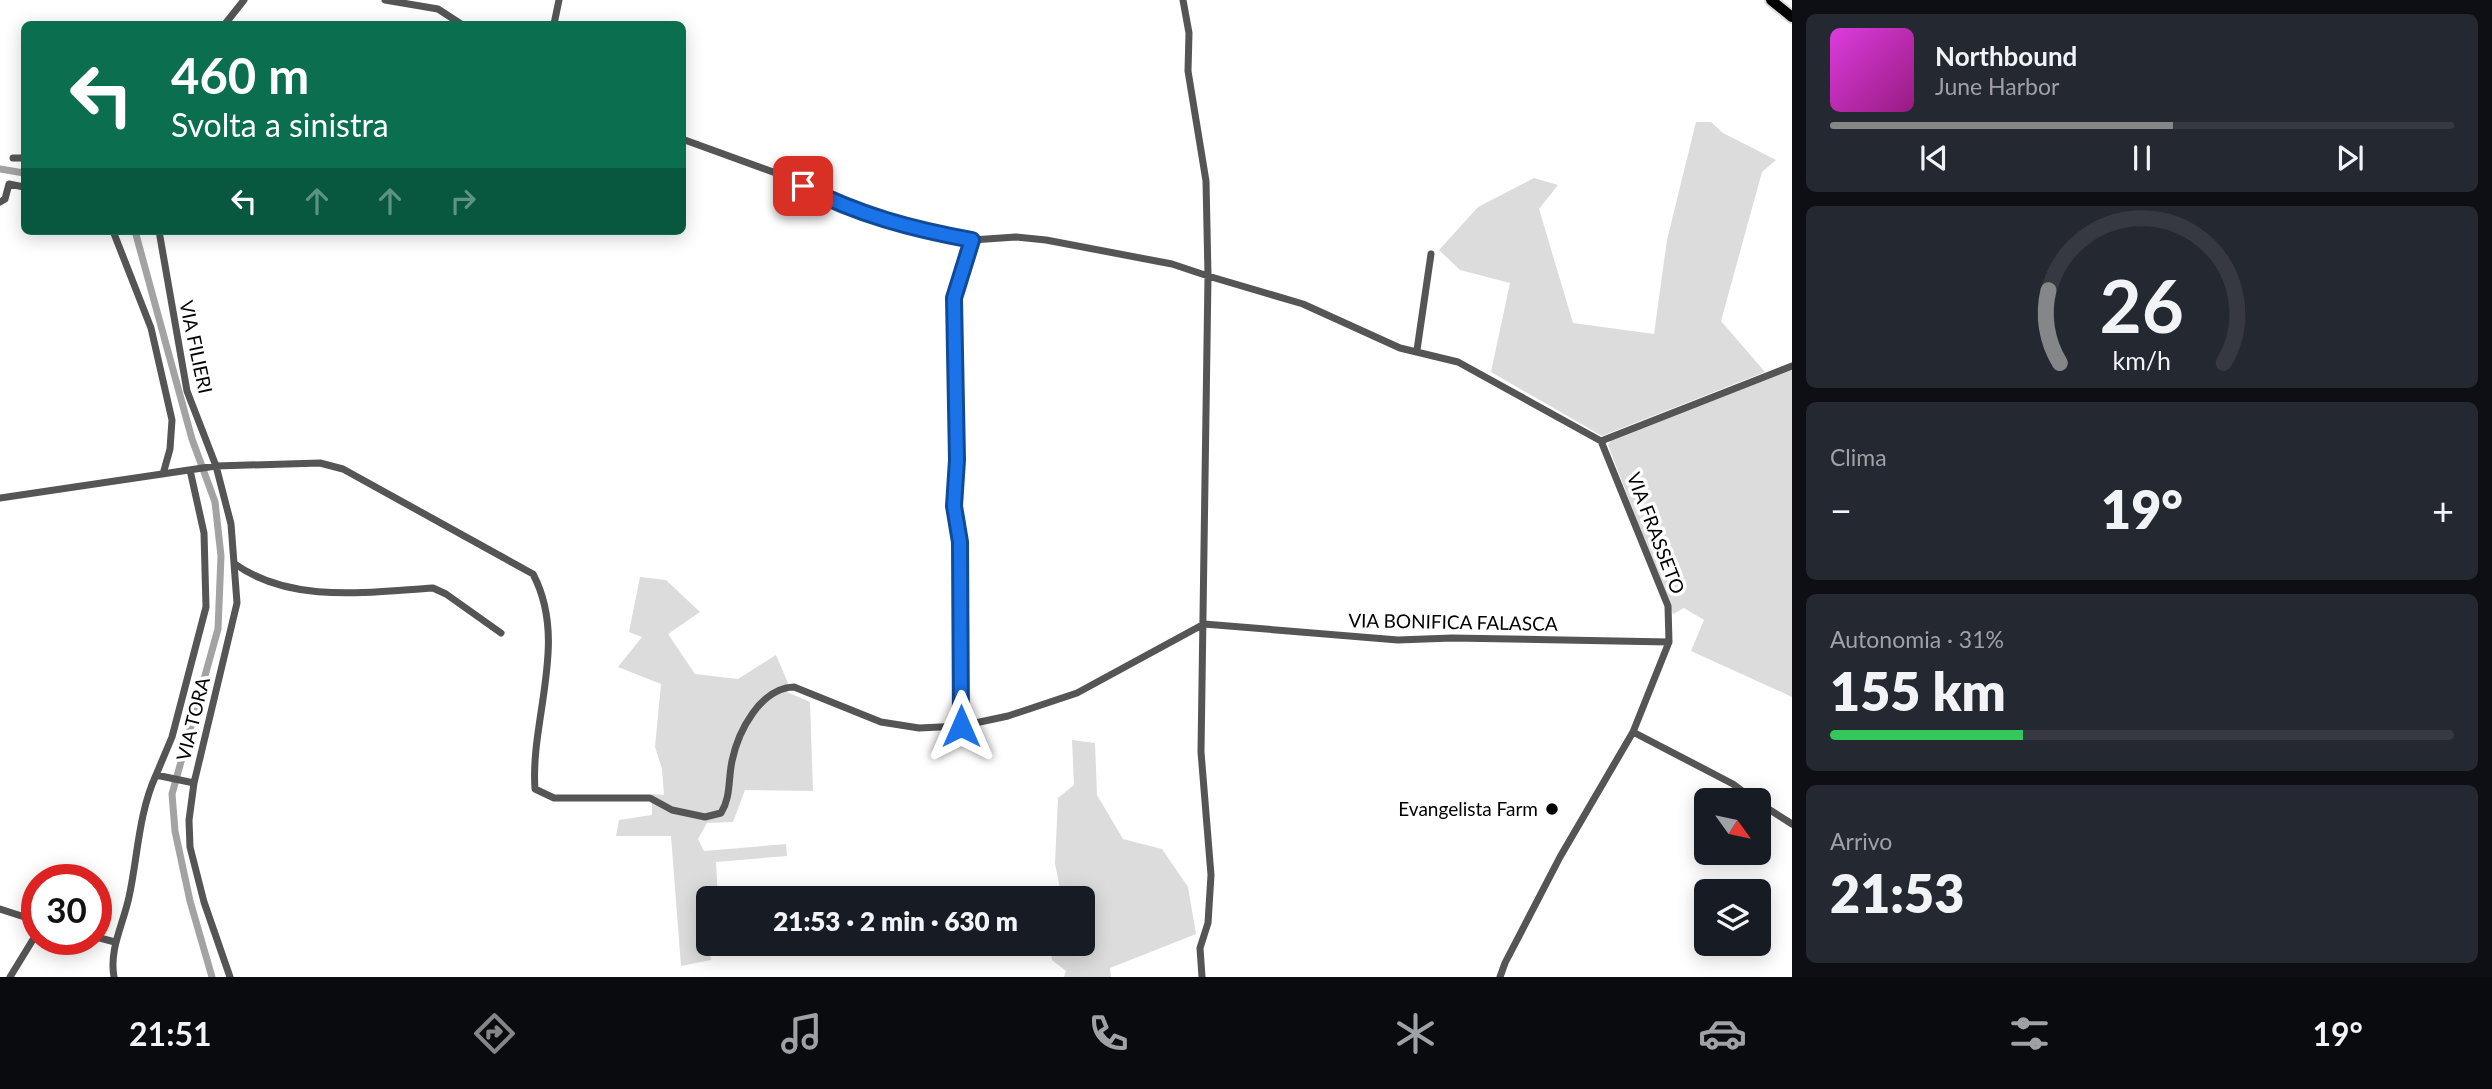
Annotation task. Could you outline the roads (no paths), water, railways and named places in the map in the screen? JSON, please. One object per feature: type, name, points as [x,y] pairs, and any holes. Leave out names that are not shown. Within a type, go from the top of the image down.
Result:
[{"type":"highway","points":[[1771,0],[1792,17]]},
{"type":"street","points":[[227,21],[244,0]]},
{"type":"street","points":[[384,0],[438,9],[456,21]]},
{"type":"street","points":[[555,21],[559,0]]},
{"type":"street","points":[[1183,0],[1189,33],[1188,71],[1206,181],[1208,276],[1201,752],[1210,875],[1208,923],[1200,948],[1202,977]]},
{"type":"street","points":[[686,140],[787,177],[837,204],[880,220],[972,240],[1016,237],[1046,240],[1172,264],[1303,303],[1400,348],[1458,362],[1601,441],[1792,366]]},
{"type":"street","points":[[12,158],[21,158]]},
{"type":"street","points":[[0,182],[21,186]]},
{"type":"street","points":[[0,202],[5,199],[9,184]]},
{"type":"street","points":[[115,235],[150,328],[172,420],[170,449],[163,474]]},
{"type":"street","name":"VIA FILIERI","points":[[160,235],[187,391],[213,467]]},
{"type":"street","points":[[961,726],[960,542],[954,506],[957,460],[954,298],[972,240]]},
{"type":"street","points":[[1417,350],[1431,254]]},
{"type":"street","name":"VIA FRASSETO","points":[[1500,977],[1505,962],[1560,857],[1633,732],[1669,642],[1668,606],[1601,441]]},
{"type":"street","points":[[0,498],[213,467],[320,463],[343,469],[533,574],[540,587],[547,630],[548,677],[536,737],[535,789],[554,798],[650,798],[672,810],[705,817],[721,813],[728,802],[732,760],[742,733],[768,696],[782,687],[794,687],[881,722],[919,729],[961,726],[1008,716],[1077,693],[1204,624]]},
{"type":"street","name":"VIA TORA","points":[[213,467],[231,524],[237,603],[233,629],[192,783],[190,847],[204,902],[230,977]]},
{"type":"street","points":[[114,977],[112,962],[115,942],[129,895],[135,842],[169,746],[206,607],[206,546],[192,470]]},
{"type":"street","points":[[234,564],[260,580],[316,592],[433,588],[501,632]]},
{"type":"street","name":"VIA BONIFICA FALASCA","points":[[1204,624],[1398,640],[1452,638],[1669,642]]},
{"type":"street","points":[[1633,732],[1739,788]]},
{"type":"street","points":[[159,775],[192,783]]},
{"type":"street","points":[[1771,810],[1792,824]]},
{"type":"street","points":[[0,909],[21,916]]},
{"type":"street","points":[[10,977],[24,955]]},
{"type":"waterway","points":[[0,169],[21,172]]},
{"type":"waterway","points":[[136,235],[192,439],[215,502],[221,556],[218,629],[172,794],[175,831],[190,901],[212,977]]},
{"type":"place","name":"Evangelista Farm","points":[[1552,809]]}]
